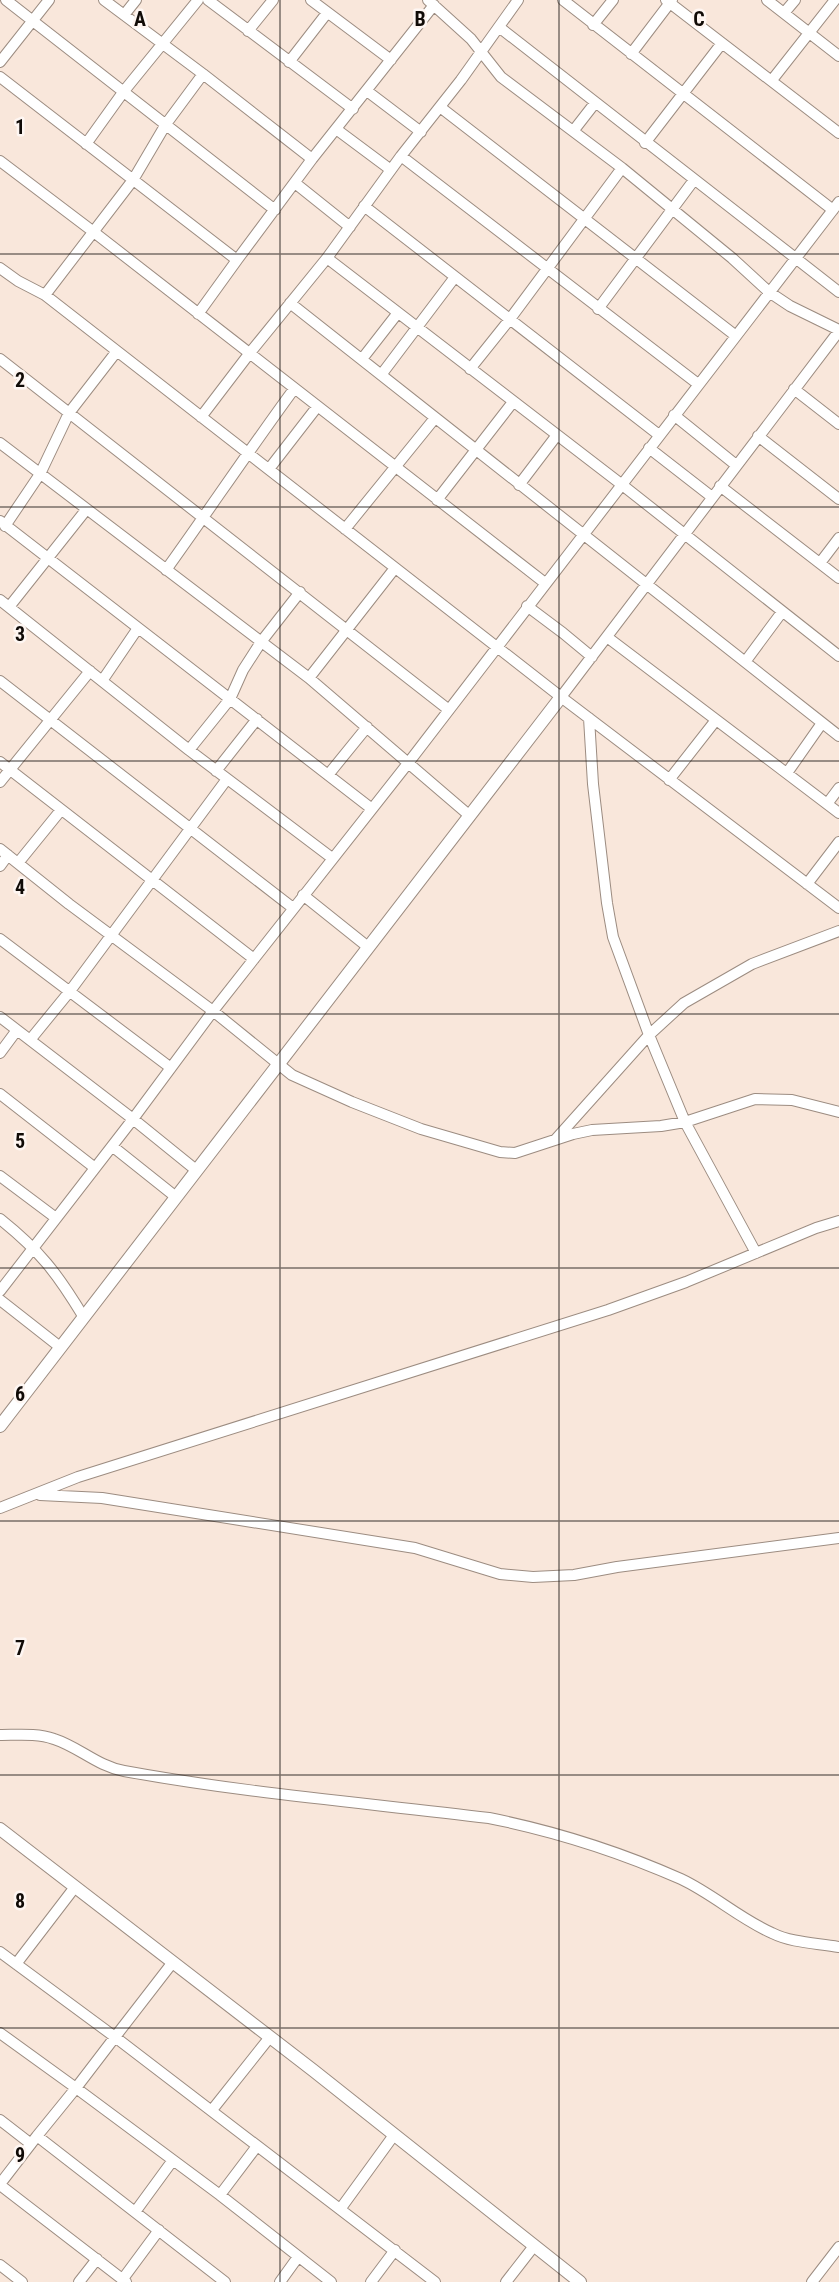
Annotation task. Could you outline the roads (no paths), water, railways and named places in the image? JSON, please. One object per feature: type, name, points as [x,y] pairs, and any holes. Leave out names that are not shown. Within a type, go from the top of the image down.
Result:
[{"type":"street","points":[[6,0],[275,210]]},
{"type":"street","points":[[0,62],[49,0]]},
{"type":"street","points":[[104,0],[164,43],[312,159]]},
{"type":"street","points":[[124,15],[136,0]]},
{"type":"street","points":[[86,144],[124,91],[198,0]]},
{"type":"street","points":[[208,0],[353,109]]},
{"type":"street","points":[[248,31],[273,0]]},
{"type":"street","points":[[311,0],[391,60]]},
{"type":"street","points":[[201,417],[327,258],[518,0]]},
{"type":"street","points":[[0,1291],[292,908],[409,762],[836,206],[683,94],[563,0]]},
{"type":"street","points":[[594,25],[613,0]]},
{"type":"street","points":[[767,0],[839,56]]},
{"type":"street","points":[[784,13],[795,0]]},
{"type":"street","points":[[772,80],[835,0]]},
{"type":"street","points":[[631,54],[669,1],[839,133]]},
{"type":"street","points":[[0,1426],[561,698],[839,330],[790,306],[769,292],[622,168],[501,76],[471,39],[431,2],[391,60],[312,159],[198,314]]},
{"type":"street","points":[[289,62],[327,13]]},
{"type":"street","points":[[499,27],[839,292]]},
{"type":"street","points":[[645,143],[722,43]]},
{"type":"street","points":[[45,295],[95,233],[133,180],[166,124],[203,74]]},
{"type":"street","points":[[0,77],[237,260]]},
{"type":"street","points":[[367,91],[421,132]]},
{"type":"street","points":[[573,130],[595,103]]},
{"type":"street","points":[[440,107],[736,336]]},
{"type":"street","points":[[336,129],[391,170]]},
{"type":"street","points":[[401,156],[698,384]]},
{"type":"street","points":[[0,161],[545,583]]},
{"type":"street","points":[[470,369],[622,168]]},
{"type":"street","points":[[598,309],[694,180]]},
{"type":"street","points":[[295,183],[350,227]]},
{"type":"street","points":[[364,206],[659,435]]},
{"type":"street","points":[[327,258],[621,484],[839,656]]},
{"type":"street","points":[[0,283],[4,271],[45,295],[561,698],[839,908]]},
{"type":"street","points":[[381,375],[455,277]]},
{"type":"street","points":[[290,303],[839,736]]},
{"type":"street","points":[[362,359],[397,314]]},
{"type":"street","points":[[117,351],[69,413],[40,474],[3,523],[372,809]]},
{"type":"street","points":[[0,359],[449,710]]},
{"type":"street","points":[[166,570],[294,389]]},
{"type":"street","points":[[794,389],[839,424]]},
{"type":"street","points":[[437,500],[513,402]]},
{"type":"street","points":[[269,469],[317,407]]},
{"type":"street","points":[[674,415],[736,465]]},
{"type":"street","points":[[345,529],[396,469],[435,418]]},
{"type":"street","points":[[519,485],[557,435]]},
{"type":"street","points":[[758,436],[839,499]]},
{"type":"street","points":[[0,443],[309,678],[470,816]]},
{"type":"street","points":[[649,448],[712,497]]},
{"type":"street","points":[[720,486],[839,578]]},
{"type":"street","points":[[9,607],[86,510]]},
{"type":"street","points":[[820,563],[839,538]]},
{"type":"street","points":[[309,678],[395,568]]},
{"type":"street","points":[[189,750],[230,699],[243,670],[261,642],[300,592]]},
{"type":"street","points":[[0,600],[216,771],[332,858]]},
{"type":"street","points":[[527,606],[592,657]]},
{"type":"street","points":[[745,662],[782,612]]},
{"type":"street","points":[[102,681],[138,628]]},
{"type":"street","points":[[607,637],[839,813]]},
{"type":"street","points":[[0,782],[90,671]]},
{"type":"street","points":[[0,681],[52,719],[292,908]]},
{"type":"street","points":[[589,718],[593,784],[613,937],[686,1122],[756,1253]]},
{"type":"street","points":[[216,771],[257,720]]},
{"type":"street","points":[[669,780],[716,720]]},
{"type":"street","points":[[787,773],[822,723]]},
{"type":"street","points":[[328,775],[367,727]]},
{"type":"street","points":[[0,762],[254,959]]},
{"type":"street","points":[[30,1040],[70,991],[227,779]]},
{"type":"street","points":[[827,804],[839,788]]},
{"type":"street","points":[[18,863],[61,810]]},
{"type":"street","points":[[807,884],[839,842]]},
{"type":"street","points":[[0,866],[4,852],[213,1011],[278,1064],[304,1081],[421,1129],[473,1145],[515,1153],[592,1130],[632,1129],[686,1122],[755,1099],[792,1100],[839,1112]]},
{"type":"street","points":[[303,895],[368,947]]},
{"type":"street","points":[[555,1140],[650,1035],[684,1003],[752,964],[839,931]]},
{"type":"street","points":[[0,939],[171,1068]]},
{"type":"street","points":[[0,1017],[196,1170]]},
{"type":"street","points":[[0,1053],[17,1030]]},
{"type":"street","points":[[0,1094],[95,1168]]},
{"type":"street","points":[[112,1146],[176,1197]]},
{"type":"street","points":[[0,1176],[56,1218]]},
{"type":"street","points":[[0,1219],[33,1247],[54,1270],[83,1316]]},
{"type":"street","points":[[0,1508],[78,1477],[608,1310],[686,1282],[816,1227],[839,1221]]},
{"type":"street","points":[[0,1300],[60,1347]]},
{"type":"street","points":[[36,1495],[102,1498],[415,1548],[500,1574],[533,1577],[574,1575],[839,1538]]},
{"type":"street","points":[[0,1735],[34,1735],[56,1739],[104,1766],[127,1772],[234,1788],[489,1818],[524,1825],[561,1835],[680,1878],[773,1934],[792,1940],[839,1947]]},
{"type":"street","points":[[0,1829],[270,2037],[574,2280]]},
{"type":"street","points":[[16,1964],[75,1887]]},
{"type":"street","points":[[0,1952],[212,2110],[435,2282]]},
{"type":"street","points":[[159,2230],[124,2281],[0,2184],[173,1962]]},
{"type":"street","points":[[0,2033],[220,2195],[331,2282]]},
{"type":"street","points":[[212,2110],[270,2037]]},
{"type":"street","points":[[0,2120],[34,2140],[135,2212],[225,2282]]},
{"type":"street","points":[[341,2208],[394,2136]]},
{"type":"street","points":[[220,2195],[258,2146]]},
{"type":"street","points":[[135,2212],[173,2160]]},
{"type":"street","points":[[506,2282],[534,2246]]},
{"type":"street","points":[[812,2282],[839,2247]]},
{"type":"street","points":[[371,2282],[394,2250]]},
{"type":"street","points":[[280,2282],[298,2257]]},
{"type":"street","points":[[79,2282],[97,2259]]},
{"type":"street","points":[[0,2265],[22,2282]]}]
